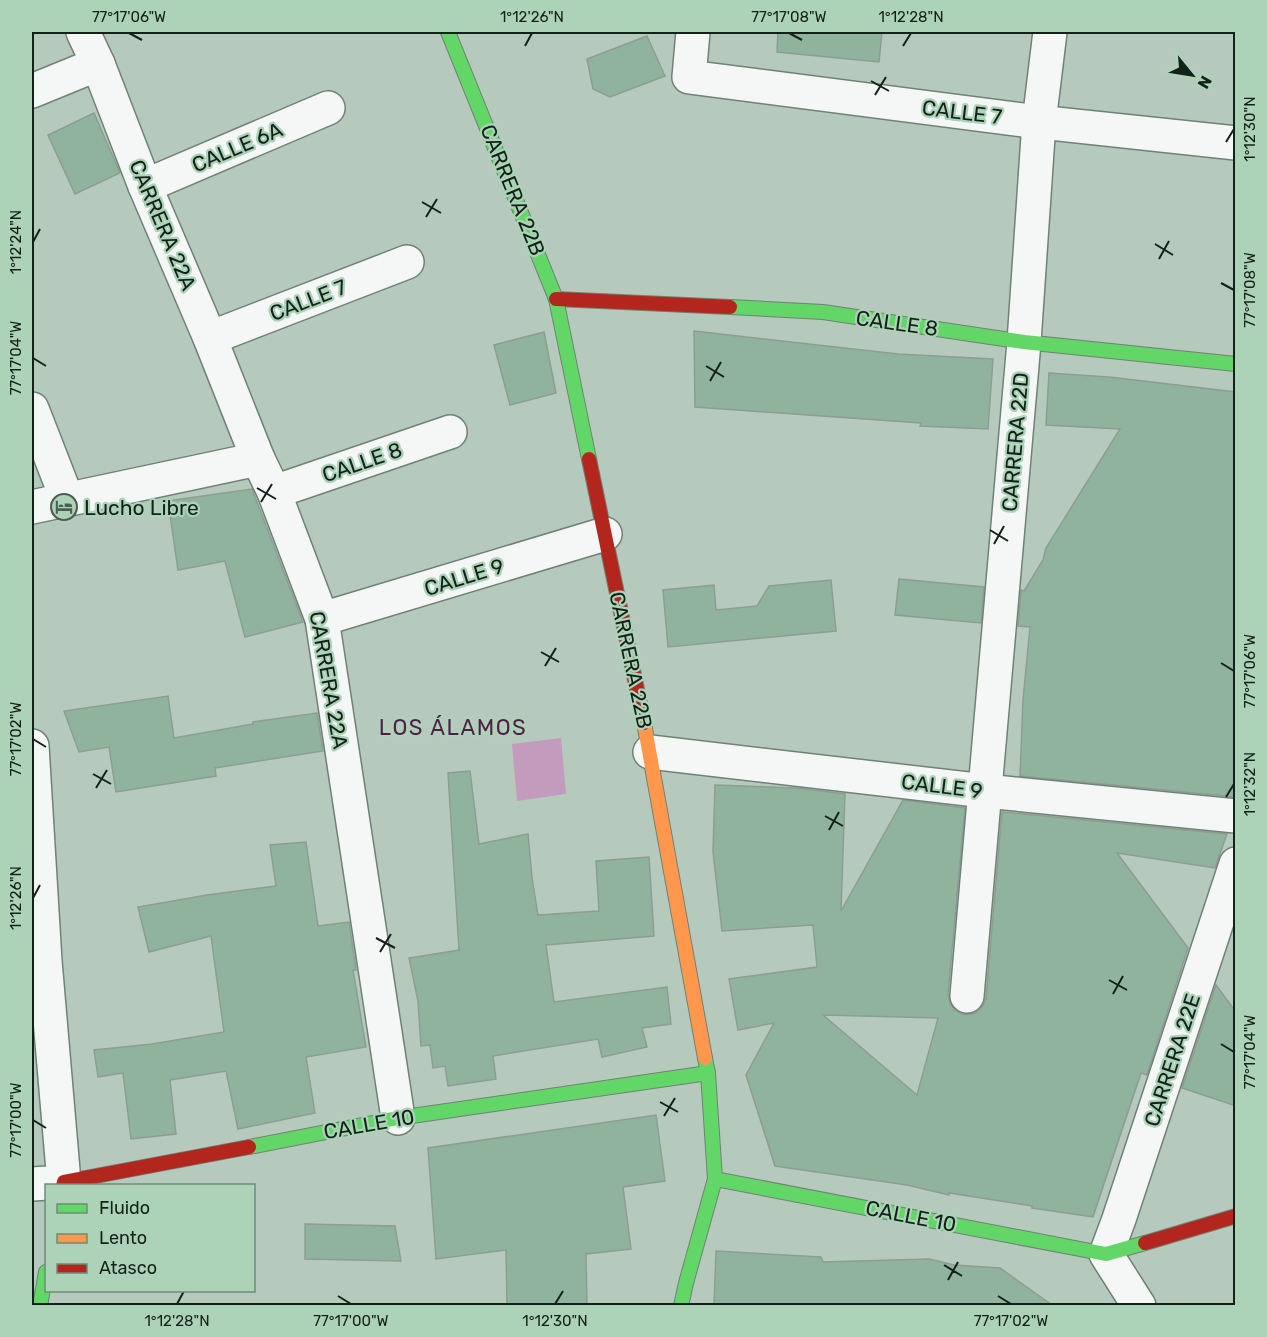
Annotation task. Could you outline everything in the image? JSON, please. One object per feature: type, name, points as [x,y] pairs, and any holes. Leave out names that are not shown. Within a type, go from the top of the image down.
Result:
[{"type":"street","name":"CARRERA 22A","points":[[83,32],[258,459],[274,492],[322,619],[398,1118]]},
{"type":"street","name":"CARRERA 22B","points":[[448,32],[556,299],[650,752],[708,1073],[715,1179],[681,1305]]},
{"type":"street","name":"CALLE 7","points":[[693,32],[689,77],[1039,122],[1236,143]]},
{"type":"street","name":"CARRERA 22D","points":[[967,996],[1024,342],[1039,122],[1050,32]]},
{"type":"street","points":[[32,91],[98,64]]},
{"type":"street","name":"CALLE 6A","points":[[145,186],[328,108]]},
{"type":"street","name":"CALLE 7","points":[[210,338],[407,262]]},
{"type":"street","name":"CALLE 8","points":[[556,299],[824,312],[1024,342],[1236,364]]},
{"type":"street","points":[[32,409],[67,498]]},
{"type":"street","name":"CALLE 8","points":[[274,492],[450,432]]},
{"type":"street","points":[[32,507],[258,459]]},
{"type":"street","name":"CALLE 9","points":[[322,619],[605,534]]},
{"type":"street","points":[[32,746],[38,962],[64,1184]]},
{"type":"street","name":"CALLE 9","points":[[650,752],[1236,816]]},
{"type":"street","name":"CARRERA 22E","points":[[1106,1254],[1127,1197],[1236,864]]},
{"type":"street","name":"CALLE 10","points":[[32,1184],[64,1184],[398,1118],[708,1073]]},
{"type":"street","name":"CALLE 10","points":[[715,1179],[1106,1254],[1236,1216]]},
{"type":"street","points":[[1106,1254],[1139,1305]]},
{"type":"street","points":[[40,1305],[45,1278]]},
{"type":"shaded area","points":[[561,738],[566,794],[517,801],[512,744]]},
{"type":"building","points":[[778,32],[882,32],[879,62],[777,52]]},
{"type":"building","points":[[647,36],[665,76],[610,97],[593,89],[587,59]]},
{"type":"building","points":[[94,113],[120,173],[75,194],[48,135]]},
{"type":"building","points":[[694,331],[898,354],[993,359],[988,429],[920,426],[921,423],[695,407]]},
{"type":"building","points":[[544,332],[556,393],[510,405],[494,345]]},
{"type":"building","points":[[1049,373],[1109,377],[1236,392],[1236,797],[1020,776],[1023,700],[1030,627],[1018,626],[1021,590],[1024,591],[1043,560],[1046,548],[1120,429],[1046,425]]},
{"type":"building","points":[[252,489],[303,622],[245,637],[225,561],[178,570],[168,501]]},
{"type":"building","points":[[899,579],[984,587],[981,623],[895,615]]},
{"type":"building","points":[[831,580],[836,631],[668,647],[663,590],[714,585],[716,610],[757,606],[769,586]]},
{"type":"building","points":[[168,696],[174,738],[253,724],[253,722],[317,713],[323,751],[215,768],[216,776],[116,792],[109,747],[79,752],[64,711]]},
{"type":"building","points":[[470,771],[479,844],[528,834],[538,915],[599,911],[596,861],[649,857],[654,936],[546,945],[554,1002],[667,987],[671,1024],[642,1028],[647,1047],[602,1057],[598,1039],[493,1056],[496,1079],[448,1086],[445,1066],[433,1068],[430,1045],[421,1046],[418,1001],[409,958],[459,950],[448,773]]},
{"type":"building","points":[[715,785],[796,788],[845,794],[841,911],[903,800],[965,808],[948,994],[950,1004],[956,1011],[965,1015],[975,1013],[983,1006],[986,998],[1002,812],[1227,834],[1215,868],[1117,853],[1188,948],[1147,1075],[1141,1073],[1093,1217],[949,1193],[949,1195],[907,1185],[775,1166],[746,1075],[774,1023],[738,1030],[729,979],[817,967],[813,925],[722,931],[713,852]],"holes":[[[823,1015],[938,1018],[917,1095]]]},
{"type":"building","points":[[306,842],[318,926],[349,922],[356,970],[353,970],[366,1047],[306,1057],[315,1113],[238,1129],[226,1071],[170,1080],[176,1134],[131,1139],[123,1073],[98,1077],[94,1050],[152,1044],[224,1032],[211,936],[149,952],[138,907],[276,886],[270,845]]},
{"type":"building","points":[[1216,985],[1236,1012],[1236,1106],[1182,1088]]},
{"type":"building","points":[[656,1115],[665,1181],[623,1187],[631,1249],[586,1254],[587,1305],[507,1305],[506,1250],[436,1259],[428,1148]]},
{"type":"building","points":[[305,1224],[395,1226],[401,1261],[305,1259]]},
{"type":"building","points":[[716,1251],[821,1257],[823,1262],[929,1259],[954,1265],[1000,1268],[1052,1305],[714,1305]]},
{"type":"traffic: fast","points":[[448,32],[556,299],[589,459]]},
{"type":"traffic: fast","points":[[730,307],[823,312],[1024,342],[1236,364]]},
{"type":"traffic: fast","points":[[681,1306],[715,1179],[705,1058]]},
{"type":"traffic: fast","points":[[249,1147],[398,1118],[708,1073]]},
{"type":"traffic: fast","points":[[715,1179],[1106,1254],[1145,1243]]},
{"type":"traffic: fast","points":[[40,1306],[45,1278]]},
{"type":"traffic: slow","points":[[644,723],[705,1058]]},
{"type":"traffic: jam","points":[[556,299],[730,307]]},
{"type":"traffic: jam","points":[[589,459],[644,723]]},
{"type":"traffic: jam","points":[[64,1184],[64,1182],[249,1147]]},
{"type":"traffic: jam","points":[[1145,1243],[1236,1216]]},
{"type":"place","name":"Lucho Libre","points":[[64,507]]},
{"type":"district","name":"LOS ÁLAMOS","points":[[453,727]]}]
